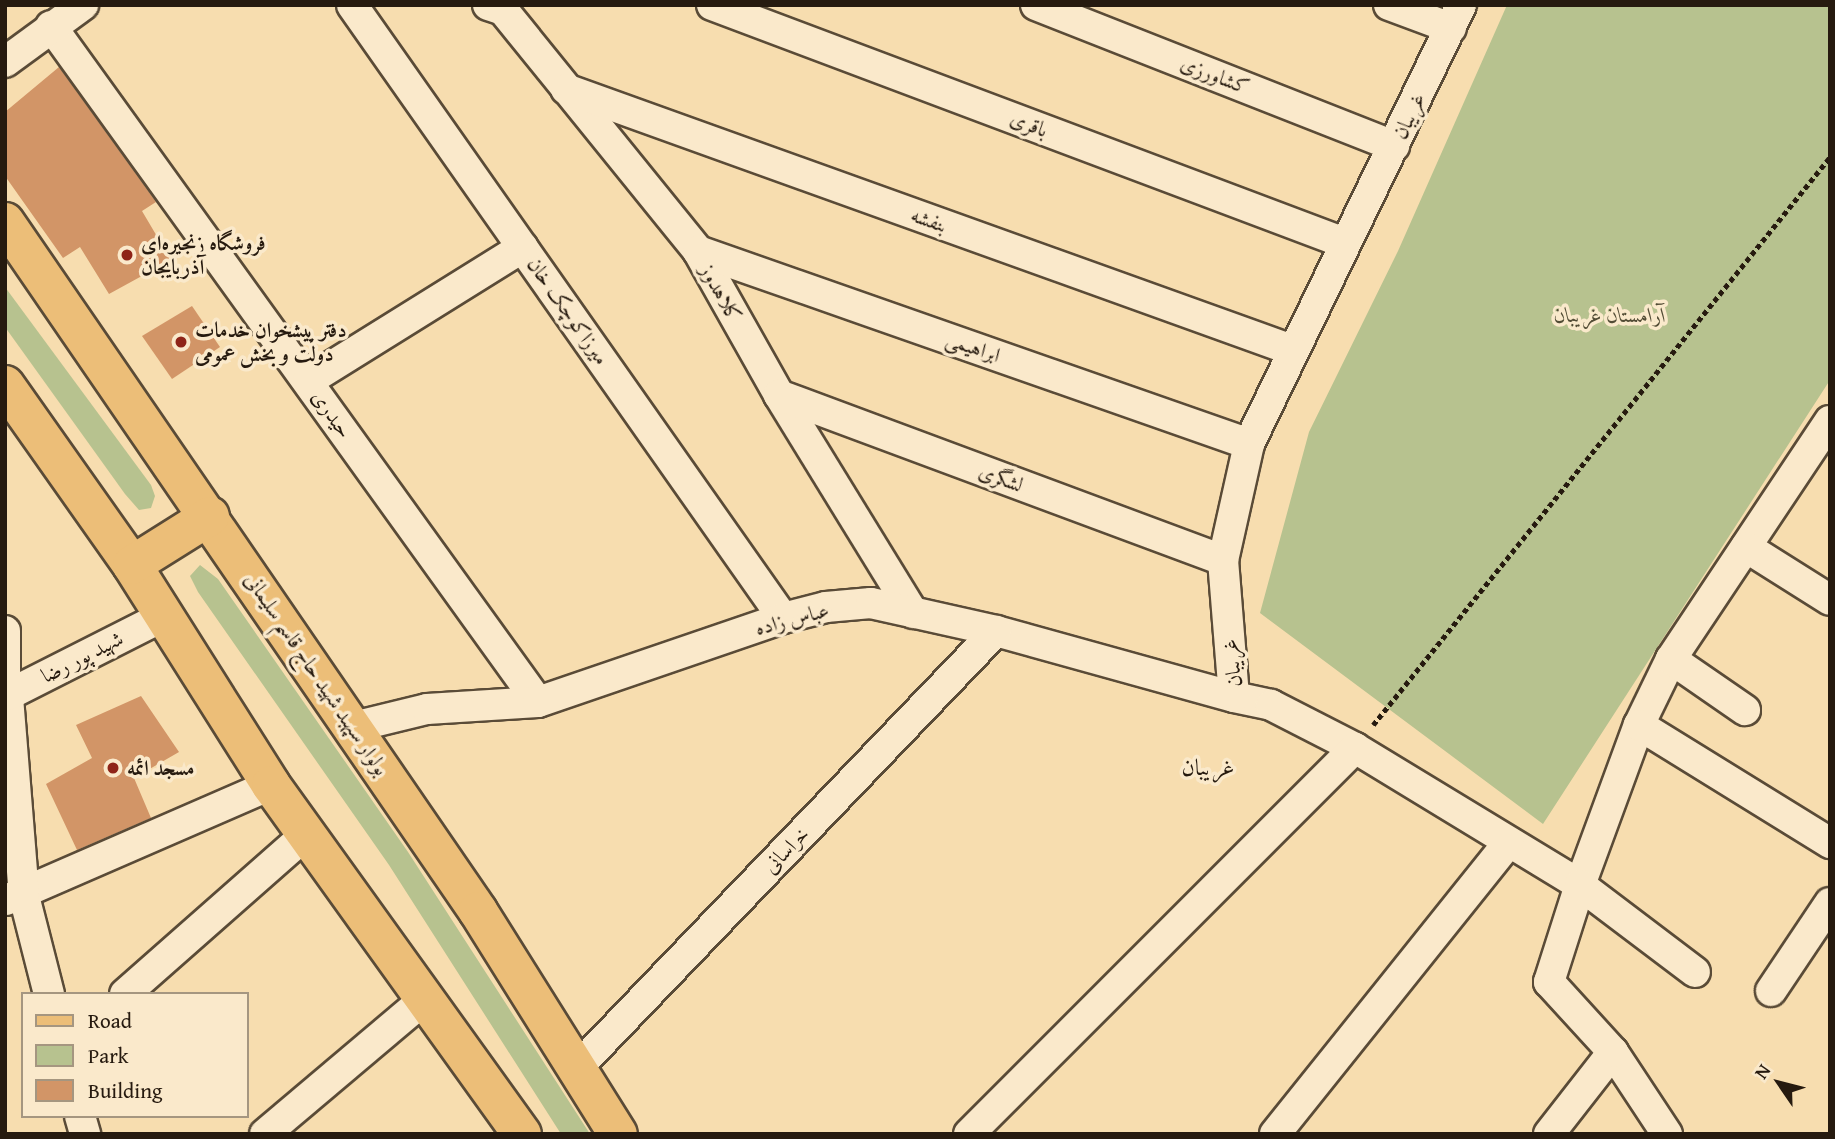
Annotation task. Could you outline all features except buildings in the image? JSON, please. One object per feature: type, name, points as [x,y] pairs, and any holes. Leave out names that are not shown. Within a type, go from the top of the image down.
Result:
[{"type":"main road","name":"بولوار سپهبد شهید حاج قاسم سلیمانی","points":[[5,222],[210,516],[478,911],[618,1134]]},
{"type":"main road","points":[[5,385],[132,565],[271,785],[309,832],[522,1134]]},
{"type":"main road","points":[[132,565],[210,516]]},
{"type":"street","points":[[5,62],[83,5]]},
{"type":"street","name":"میرزاکوچک خان","points":[[352,5],[783,618]]},
{"type":"street","name":"باقری","points":[[712,5],[1345,243]]},
{"type":"street","name":"کشاورزی","points":[[1036,5],[1394,146]]},
{"type":"street","points":[[1389,5],[1456,17]]},
{"type":"street","name":"کلاهدوز","points":[[500,7],[698,251],[779,395],[913,613]]},
{"type":"street","name":"غریبان","points":[[1456,17],[1249,443],[1223,560],[1234,697],[1271,705],[1355,748],[1580,885],[1695,972]]},
{"type":"street","name":"حیدری","points":[[51,26],[309,380],[538,702]]},
{"type":"street","name":"بنفشه","points":[[566,89],[1292,351]]},
{"type":"street","points":[[309,380],[523,247]]},
{"type":"street","name":"ابراهیمی","points":[[698,251],[1249,443]]},
{"type":"street","name":"لشگری","points":[[779,395],[1223,560]]},
{"type":"street","points":[[1667,1134],[1613,1052],[1549,982],[1580,885],[1639,725],[1671,659],[1830,421]]},
{"type":"street","points":[[1746,547],[1830,600]]},
{"type":"street","name":"عباس زاده","points":[[353,727],[427,709],[538,702],[783,618],[826,607],[871,603],[996,631],[1234,697]]},
{"type":"street","name":"شهید پور رضا","points":[[6,695],[164,616]]},
{"type":"street","points":[[5,631],[15,898],[48,992]]},
{"type":"street","name":"خراسانی","points":[[576,1069],[996,631]]},
{"type":"street","points":[[1671,659],[1745,710]]},
{"type":"street","points":[[1639,725],[1830,843]]},
{"type":"street","points":[[970,1134],[1355,748]]},
{"type":"street","points":[[15,898],[271,785]]},
{"type":"street","points":[[127,992],[309,832]]},
{"type":"street","points":[[1275,1134],[1508,842]]},
{"type":"street","points":[[1771,991],[1830,903]]},
{"type":"street","points":[[265,1134],[427,997]]},
{"type":"street","points":[[1549,1134],[1613,1052]]},
{"type":"path","points":[[1355,748],[1830,157]]},
{"type":"green space","name":"آرامستان غریبان","points":[[1507,5],[1830,5],[1830,380],[1543,824],[1260,613],[1309,432],[1398,251]]},
{"type":"green space","points":[[5,287],[151,485],[155,496],[151,508],[139,510],[125,494],[5,327]]},
{"type":"green space","points":[[200,565],[218,579],[408,852],[590,1134],[561,1134],[389,865],[198,592],[190,576]]},
{"type":"place","name":"فروشگاه زنجیره‌ای آذربایجان","points":[[127,255]]},
{"type":"place","name":"دفتر پیشخوان خدمات دولت و بخش عمومی","points":[[181,342]]},
{"type":"place","name":"مسجد ائمه","points":[[113,768]]},
{"type":"district","name":"غریبان","points":[[1208,767]]}]
